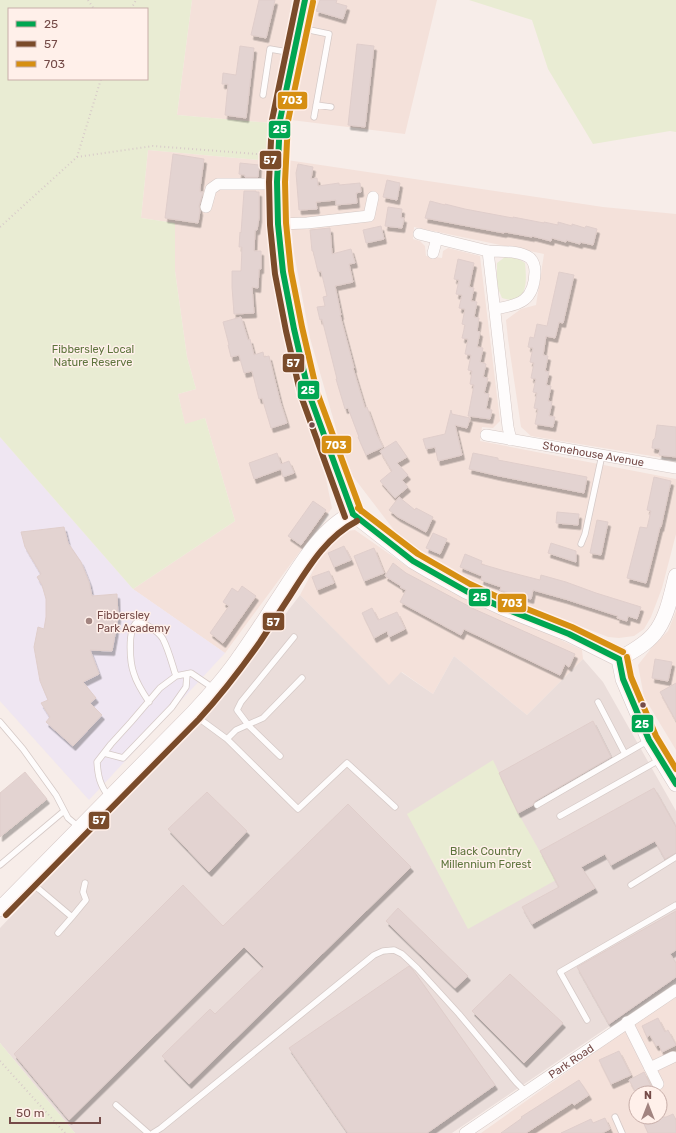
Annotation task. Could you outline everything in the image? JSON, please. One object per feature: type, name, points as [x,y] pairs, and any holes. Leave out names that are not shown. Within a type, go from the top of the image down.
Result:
[{"type":"main road","points":[[304,0],[280,120],[277,183],[278,224],[283,272],[309,394],[353,514],[413,561],[466,591],[501,607],[569,634],[619,659]]},
{"type":"main road","points":[[0,909],[214,690],[241,656],[298,570],[319,542],[338,522],[346,516],[353,514]]},
{"type":"main road","points":[[619,659],[639,648],[655,634],[666,611],[676,576]]},
{"type":"main road","points":[[619,659],[623,679],[649,740],[676,784]]},
{"type":"street","points":[[206,207],[211,189],[218,184],[277,183]]},
{"type":"street","points":[[278,224],[307,223],[369,216],[373,197]]},
{"type":"street","points":[[419,234],[488,251],[513,252],[531,259],[535,270],[533,286],[530,294],[526,299],[507,307],[495,309]]},
{"type":"street","points":[[433,253],[437,238]]},
{"type":"street","points":[[488,251],[508,426],[511,440]]},
{"type":"street","name":"Stonehouse Avenue","points":[[486,435],[676,468]]},
{"type":"street","name":"Park Road","points":[[465,1133],[676,990]]},
{"type":"street","points":[[627,1022],[658,1084]]},
{"type":"street","points":[[650,1068],[673,1057]]},
{"type":"lane","points":[[298,27],[329,34],[314,117]]},
{"type":"lane","points":[[263,95],[270,49],[293,53]]},
{"type":"lane","points":[[316,105],[331,107]]},
{"type":"lane","points":[[581,544],[585,534],[602,456]]},
{"type":"lane","points":[[149,702],[134,674],[130,656],[131,637],[134,624],[141,622],[152,628],[163,638],[176,676]]},
{"type":"lane","points":[[280,756],[249,726],[237,710],[241,702],[294,637]]},
{"type":"lane","points":[[110,797],[99,778],[97,762],[160,688],[176,676],[191,673],[208,684],[214,690]]},
{"type":"lane","points":[[104,752],[123,758],[172,707],[186,687],[187,674]]},
{"type":"lane","points":[[227,739],[236,730],[249,726],[264,718],[302,678]]},
{"type":"lane","points":[[598,702],[625,754]]},
{"type":"lane","points":[[193,713],[227,739],[298,809],[347,763],[395,807]]},
{"type":"lane","points":[[0,722],[23,749],[56,795],[68,818],[80,828]]},
{"type":"lane","points":[[538,805],[649,740]]},
{"type":"lane","points":[[560,816],[661,759]]},
{"type":"lane","points":[[0,865],[64,811]]},
{"type":"lane","points":[[631,885],[676,857]]},
{"type":"lane","points":[[28,881],[72,917]]},
{"type":"lane","points":[[58,933],[86,900],[83,892],[85,883]]},
{"type":"lane","points":[[588,1020],[560,972],[676,905]]},
{"type":"lane","points":[[153,1133],[162,1128],[374,955],[383,950],[394,950],[402,954],[412,963],[459,1014],[526,1092]]},
{"type":"lane","points":[[116,1105],[148,1133]]},
{"type":"lane","points":[[615,1117],[622,1133]]},
{"type":"path","points":[[0,227],[77,157],[101,80]]},
{"type":"path","points":[[77,157],[153,146],[257,154],[270,161]]},
{"type":"path","points":[[0,1061],[65,1133]]},
{"type":"shaded area","points":[[192,0],[292,0],[271,123],[177,115]]},
{"type":"shaded area","points":[[312,0],[437,0],[405,134],[291,120]]},
{"type":"shaded area","points":[[148,150],[270,161],[270,233],[274,283],[291,373],[326,479],[332,508],[225,653],[133,589],[235,521],[205,418],[185,425],[178,394],[196,389],[187,357],[175,271],[175,223],[141,218]]},
{"type":"shaded area","points":[[287,160],[603,207],[676,214],[676,460],[531,436],[521,427],[506,320],[521,309],[536,305],[544,254],[414,227],[413,239],[420,241],[425,246],[426,256],[442,258],[443,251],[448,248],[480,256],[500,421],[493,428],[482,427],[480,441],[676,479],[676,534],[662,588],[651,617],[644,629],[634,636],[619,638],[608,637],[488,590],[407,547],[348,470],[310,338],[294,253]]},
{"type":"shaded area","name":"Fibbersley Park Academy","points":[[0,437],[133,589],[225,653],[89,800],[0,701]]},
{"type":"shaded area","points":[[355,530],[408,567],[582,650],[583,659],[527,715],[454,656],[433,694],[402,672],[389,686],[300,595],[332,535]]},
{"type":"shaded area","points":[[300,595],[389,685],[401,672],[433,694],[454,656],[527,715],[583,659],[603,682],[676,811],[676,981],[452,1133],[75,1133],[0,1043],[0,928],[239,675]]},
{"type":"shaded area","points":[[676,611],[676,750],[644,697],[638,665],[653,646],[668,631]]},
{"type":"shaded area","points":[[676,997],[676,1133],[481,1133],[640,1020]]},
{"type":"green space","name":"Fibbersley Local Nature Reserve","points":[[0,0],[192,0],[177,115],[271,123],[270,161],[148,150],[141,218],[175,223],[175,271],[187,357],[196,389],[178,394],[185,424],[205,418],[235,521],[133,589],[0,437]]},
{"type":"green space","points":[[469,0],[676,0],[676,132],[670,131],[593,144],[548,69],[532,20]]},
{"type":"green space","points":[[505,257],[516,257],[525,263],[526,279],[524,291],[517,299],[512,300],[502,298],[497,286],[497,263]]},
{"type":"green space","name":"Black Country Millennium Forest","points":[[493,760],[518,813],[556,880],[468,929],[407,814]]},
{"type":"green space","points":[[0,1043],[75,1133],[0,1133]]},
{"type":"building","points":[[259,0],[275,0],[266,38],[251,35]]},
{"type":"building","points":[[320,0],[337,0],[336,3],[347,6],[343,19],[316,11]]},
{"type":"building","points":[[357,44],[374,46],[365,127],[348,125]]},
{"type":"building","points":[[240,46],[254,48],[246,118],[225,115],[228,84],[222,84],[223,73],[236,75]]},
{"type":"building","points":[[173,154],[204,159],[200,188],[200,192],[203,192],[199,206],[200,211],[198,223],[165,218]]},
{"type":"building","points":[[240,163],[259,165],[258,177],[245,177],[245,175],[239,174]]},
{"type":"building","points":[[298,164],[313,167],[311,179],[317,178],[318,186],[339,183],[339,185],[360,183],[361,192],[356,193],[357,203],[336,205],[336,200],[316,202],[317,209],[299,210],[296,173]]},
{"type":"building","points":[[387,180],[400,183],[397,200],[383,197]]},
{"type":"building","points":[[244,191],[259,192],[259,218],[257,230],[255,230],[254,251],[261,251],[261,269],[259,269],[258,288],[252,287],[254,313],[234,314],[232,271],[241,271],[242,247],[239,247]]},
{"type":"building","points":[[430,201],[513,218],[558,225],[558,222],[572,226],[572,224],[585,228],[586,226],[597,229],[593,245],[580,242],[580,244],[566,240],[566,242],[552,238],[551,241],[532,236],[504,233],[425,218]]},
{"type":"building","points":[[388,207],[402,209],[401,218],[404,218],[402,228],[385,226]]},
{"type":"building","points":[[381,226],[384,239],[366,243],[363,230]]},
{"type":"building","points":[[330,228],[332,254],[351,249],[355,263],[349,264],[353,282],[335,286],[340,315],[353,368],[365,408],[367,407],[383,447],[366,455],[348,408],[345,409],[336,379],[322,319],[320,320],[317,307],[325,306],[323,297],[327,296],[321,271],[318,272],[312,251],[310,230]]},
{"type":"building","points":[[458,259],[474,263],[469,287],[474,288],[471,301],[477,302],[474,317],[479,318],[477,331],[480,332],[477,347],[483,348],[480,362],[486,364],[483,377],[488,378],[484,393],[489,394],[486,409],[492,410],[490,419],[468,416],[474,385],[470,384],[472,371],[468,370],[471,355],[465,354],[468,339],[462,338],[465,325],[462,324],[465,309],[459,308],[462,295],[456,294],[459,280],[454,279]]},
{"type":"building","points":[[559,272],[574,275],[563,323],[559,322],[555,338],[546,336],[543,355],[548,356],[545,371],[549,372],[546,385],[551,386],[548,401],[552,402],[549,416],[555,417],[553,427],[535,424],[538,409],[534,408],[537,393],[533,392],[536,379],[531,378],[534,363],[530,362],[533,348],[528,347],[530,337],[534,338],[537,324],[547,326]]},
{"type":"building","points":[[241,317],[248,340],[250,339],[254,355],[263,352],[264,357],[269,356],[287,423],[271,428],[262,398],[259,399],[252,371],[244,373],[239,355],[231,357],[223,322]]},
{"type":"building","points":[[451,410],[452,414],[470,418],[467,428],[455,425],[462,455],[438,461],[435,447],[426,449],[423,439],[445,434]]},
{"type":"building","points":[[657,425],[676,427],[676,457],[659,455],[660,449],[652,448]]},
{"type":"building","points":[[396,441],[407,457],[397,463],[408,475],[402,480],[408,487],[395,498],[380,481],[392,471],[380,451]]},
{"type":"building","points":[[277,453],[281,464],[289,461],[294,473],[283,477],[281,469],[254,479],[249,463]]},
{"type":"building","points":[[473,453],[498,458],[498,460],[587,477],[584,493],[469,469]]},
{"type":"building","points":[[654,477],[671,481],[661,527],[646,583],[627,578],[640,527],[647,528],[651,511],[647,510]]},
{"type":"building","points":[[399,497],[415,510],[416,508],[433,517],[426,532],[398,517],[389,510]]},
{"type":"building","points":[[313,501],[326,510],[301,545],[288,536]]},
{"type":"building","points":[[557,512],[579,514],[578,525],[556,523]]},
{"type":"building","points":[[597,520],[608,522],[601,555],[590,553]]},
{"type":"building","points":[[64,527],[68,543],[81,562],[89,582],[92,596],[117,594],[118,618],[112,651],[90,650],[99,674],[83,682],[96,698],[90,703],[102,715],[73,746],[46,722],[50,717],[41,703],[48,700],[40,681],[34,647],[38,627],[44,629],[46,599],[42,585],[37,577],[41,574],[25,547],[21,532]]},
{"type":"building","points":[[433,533],[447,539],[440,554],[426,548]]},
{"type":"building","points":[[551,543],[576,551],[576,562],[548,553]]},
{"type":"building","points":[[344,546],[351,560],[334,567],[328,553]]},
{"type":"building","points":[[374,548],[384,573],[364,581],[354,556]]},
{"type":"building","points":[[465,554],[482,561],[481,564],[540,580],[541,575],[641,607],[637,619],[628,616],[627,621],[617,618],[618,616],[533,590],[531,599],[500,590],[501,587],[481,580],[482,576],[460,567]]},
{"type":"building","points":[[393,563],[406,573],[474,609],[575,654],[569,667],[565,664],[560,675],[464,629],[461,635],[400,602],[406,590],[385,576]]},
{"type":"building","points":[[329,571],[334,583],[317,590],[312,577]]},
{"type":"building","points":[[242,586],[256,596],[223,643],[210,633],[229,606],[223,602],[232,588],[238,592]]},
{"type":"building","points":[[372,608],[378,620],[397,612],[405,629],[389,637],[387,631],[374,638],[362,613]]},
{"type":"building","points":[[655,659],[672,662],[668,681],[652,678]]},
{"type":"building","points":[[676,683],[676,721],[660,692]]},
{"type":"building","points":[[593,721],[611,757],[535,801],[533,805],[518,813],[499,773]]},
{"type":"building","points":[[25,772],[47,799],[0,837],[0,793]]},
{"type":"building","points":[[654,788],[676,827],[676,853],[665,859],[655,841],[611,865],[605,854],[581,867],[595,888],[532,924],[522,907],[559,887],[540,851]]},
{"type":"building","points":[[207,792],[247,831],[209,872],[168,829]]},
{"type":"building","points":[[348,804],[411,867],[189,1084],[162,1056],[210,1009],[215,1014],[264,967],[244,947],[69,1120],[14,1054],[183,885],[223,926]]},
{"type":"building","points":[[398,908],[468,976],[455,988],[386,921]]},
{"type":"building","points":[[676,911],[676,950],[670,954],[676,963],[676,977],[609,1024],[577,967]]},
{"type":"building","points":[[409,966],[495,1085],[427,1133],[348,1133],[289,1048]]},
{"type":"building","points":[[510,974],[563,1023],[524,1063],[472,1011]]},
{"type":"building","points":[[658,1018],[665,1032],[668,1030],[676,1045],[662,1052],[659,1045],[656,1046],[650,1035],[647,1037],[642,1026]]},
{"type":"building","points":[[619,1051],[631,1075],[611,1084],[599,1060]]},
{"type":"building","points":[[644,1072],[650,1085],[632,1085],[629,1080]]},
{"type":"building","points":[[579,1080],[589,1095],[574,1105],[572,1103],[526,1133],[501,1133],[522,1118],[521,1117]]},
{"type":"building","points":[[673,1114],[676,1120],[676,1133],[648,1133],[644,1125],[668,1125],[668,1116]]},
{"type":"building","points":[[605,1118],[610,1129],[602,1133],[561,1133],[591,1119],[593,1123]]},
{"type":"transit line","name":"57","points":[[297,0],[272,120],[269,182],[270,225],[275,274],[301,396],[345,517]]},
{"type":"transit line","name":"25","points":[[305,0],[280,120],[277,182],[278,224],[283,272],[309,394],[353,514]]},
{"type":"transit line","name":"703","points":[[313,2],[288,121],[285,182],[286,223],[291,271],[317,392],[361,511]]},
{"type":"transit line","name":"703","points":[[358,508],[418,554],[470,584],[504,600],[572,627],[623,652]]},
{"type":"transit line","name":"25","points":[[353,514],[413,561],[466,591],[501,607],[569,634],[619,659]]},
{"type":"transit line","name":"57","points":[[6,915],[199,719],[231,682],[253,652],[319,554],[336,536],[357,521]]},
{"type":"transit line","name":"703","points":[[627,657],[631,677],[656,736],[676,769]]},
{"type":"transit line","name":"25","points":[[619,659],[623,679],[649,740],[676,784]]},
{"type":"place","name":"Fibbersley Park Academy","points":[[89,621]]}]
